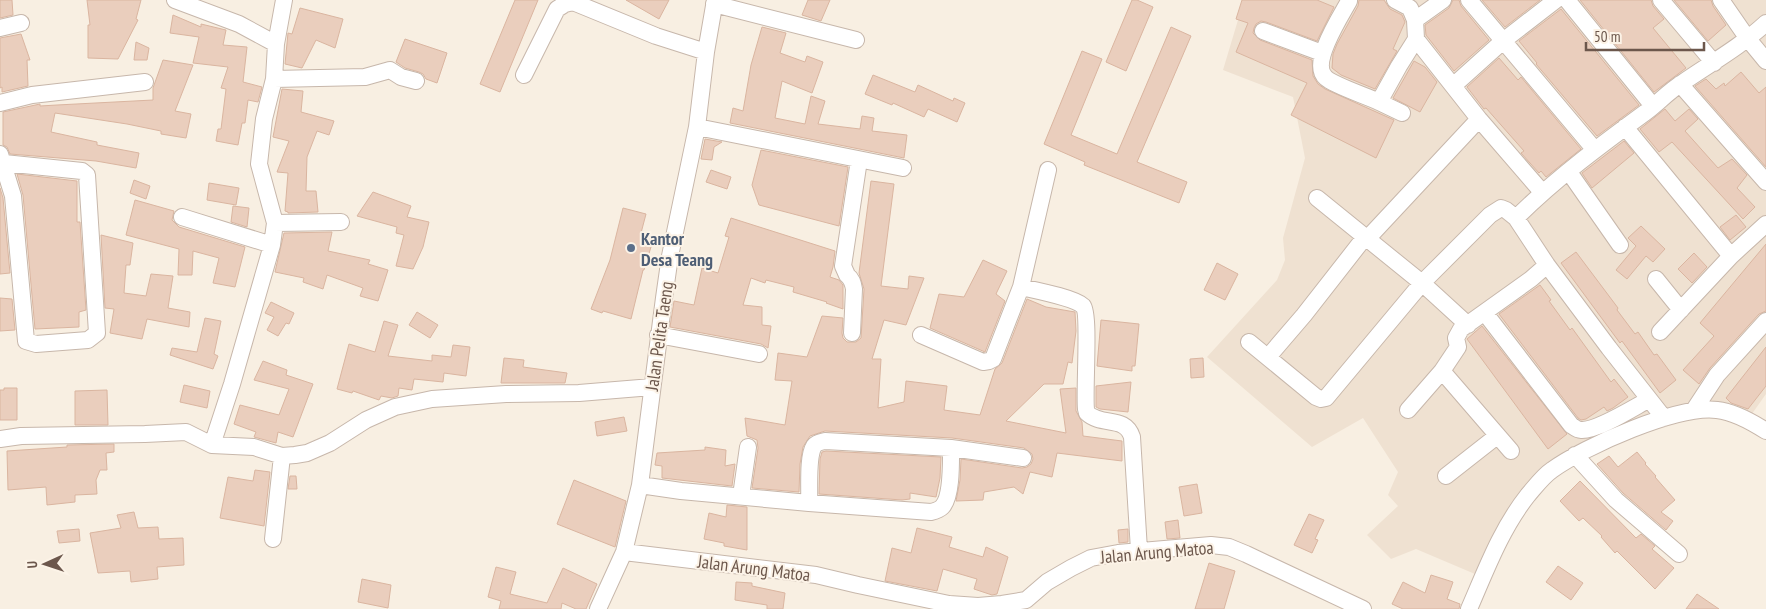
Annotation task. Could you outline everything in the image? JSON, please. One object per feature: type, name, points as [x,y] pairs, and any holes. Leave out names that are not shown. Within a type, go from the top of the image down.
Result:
[{"type":"street","points":[[176,0],[238,24],[276,44]]},
{"type":"street","points":[[212,445],[232,384],[272,245],[275,223],[259,164],[264,118],[274,79],[276,44],[284,0]]},
{"type":"street","points":[[1349,0],[1322,53],[1320,68],[1325,78],[1402,113]]},
{"type":"street","points":[[1394,0],[1410,8],[1415,20],[1416,39],[1478,118],[1542,192]]},
{"type":"street","points":[[1415,20],[1443,0]]},
{"type":"street","points":[[1469,0],[1595,150]]},
{"type":"street","points":[[1453,86],[1503,41],[1556,0]]},
{"type":"street","points":[[1567,0],[1653,106]]},
{"type":"street","points":[[1660,0],[1714,63]]},
{"type":"street","points":[[1721,0],[1766,61]]},
{"type":"street","points":[[524,75],[557,9],[568,2],[656,36],[706,52]]},
{"type":"street","points":[[715,2],[856,40]]},
{"type":"street","name":"Jalan Pelita Taeng","points":[[598,609],[624,552],[640,485],[658,335],[670,256],[697,127],[706,52],[715,2]]},
{"type":"street","points":[[0,28],[21,23]]},
{"type":"street","points":[[1516,218],[1542,192],[1595,150],[1680,84],[1748,39],[1766,23]]},
{"type":"street","points":[[1263,31],[1322,53]]},
{"type":"street","points":[[1379,102],[1416,39]]},
{"type":"street","points":[[274,79],[365,76],[390,70],[402,77],[416,81]]},
{"type":"street","points":[[0,103],[32,95],[146,82]]},
{"type":"street","points":[[1680,84],[1766,182]]},
{"type":"street","points":[[1268,357],[1366,238],[1478,118]]},
{"type":"street","points":[[697,127],[903,168]]},
{"type":"street","points":[[1626,127],[1731,256]]},
{"type":"street","points":[[2,158],[82,171],[87,175],[97,333],[90,339],[36,344],[29,343],[26,340],[13,196],[2,158]]},
{"type":"street","points":[[852,333],[854,283],[851,278],[846,276],[843,266],[859,160]]},
{"type":"street","points":[[921,335],[983,362],[993,359],[1021,287],[1048,170]]},
{"type":"street","points":[[1569,172],[1620,245]]},
{"type":"street","points":[[1316,198],[1422,283],[1468,325]]},
{"type":"street","points":[[1249,342],[1316,396],[1321,399],[1326,398],[1422,283],[1496,210],[1501,208],[1516,218],[1547,265],[1648,400],[1664,418]]},
{"type":"street","points":[[182,217],[272,245]]},
{"type":"street","points":[[275,223],[341,222]]},
{"type":"street","points":[[1660,332],[1731,256],[1766,224]]},
{"type":"street","points":[[1408,410],[1442,371],[1458,347],[1457,335],[1461,329],[1547,265]]},
{"type":"street","points":[[1656,279],[1681,310]]},
{"type":"street","points":[[1021,287],[1068,300],[1084,308],[1086,323],[1086,409],[1090,416],[1124,425],[1130,429],[1139,550]]},
{"type":"street","points":[[1484,313],[1565,418],[1576,428],[1584,430],[1592,428],[1616,418],[1648,400]]},
{"type":"street","points":[[1694,410],[1717,376],[1766,320]]},
{"type":"street","points":[[658,335],[760,354]]},
{"type":"street","points":[[1442,371],[1511,452]]},
{"type":"street","points":[[0,439],[21,436],[186,432],[212,445],[254,447],[282,456],[307,453],[330,443],[366,420],[395,406],[432,399],[506,394],[579,393],[652,387]]},
{"type":"street","points":[[1469,609],[1488,562],[1503,533],[1528,495],[1550,471],[1575,455],[1629,431],[1664,418],[1694,410],[1729,412],[1766,430]]},
{"type":"street","points":[[1446,476],[1497,436]]},
{"type":"street","points":[[809,504],[811,460],[814,447],[818,442],[833,440],[951,448],[1023,458]]},
{"type":"street","points":[[741,496],[748,447]]},
{"type":"street","points":[[640,485],[809,504],[931,512],[944,505],[946,499],[951,470],[951,448]]},
{"type":"street","points":[[1575,455],[1616,500],[1679,554]]},
{"type":"street","points":[[273,539],[282,456]]},
{"type":"street","name":"Jalan Arung Matoa","points":[[624,552],[816,575],[858,586],[949,604],[978,606],[1026,604],[1047,582],[1070,568],[1092,558],[1139,550],[1195,545],[1228,547],[1363,609]]},
{"type":"shaded area","points":[[1244,0],[1766,0],[1766,394],[1749,418],[1714,412],[1653,424],[1538,482],[1482,577],[1416,549],[1391,559],[1367,535],[1398,506],[1388,495],[1398,472],[1363,418],[1312,447],[1207,357],[1277,280],[1285,260],[1283,238],[1305,158],[1293,97],[1223,70]]},
{"type":"building","points":[[0,0],[12,0],[13,15],[0,18]]},
{"type":"building","points":[[87,0],[141,0],[136,19],[138,20],[118,59],[88,58],[88,25],[90,25]]},
{"type":"building","points":[[515,0],[538,0],[500,92],[480,84]]},
{"type":"building","points":[[626,0],[669,0],[659,19]]},
{"type":"building","points":[[808,0],[830,0],[821,21],[802,15]]},
{"type":"building","points":[[1132,0],[1137,0],[1153,7],[1126,71],[1106,62]]},
{"type":"building","points":[[1242,0],[1317,0],[1334,7],[1317,41],[1261,21],[1256,24],[1253,33],[1260,40],[1312,60],[1313,76],[1318,84],[1325,89],[1394,120],[1376,158],[1291,115],[1307,83],[1236,52],[1248,23],[1236,19]]},
{"type":"building","points":[[1359,0],[1384,0],[1390,9],[1402,15],[1405,22],[1393,49],[1397,51],[1375,89],[1341,75],[1332,68],[1333,54],[1358,6]]},
{"type":"building","points":[[1453,0],[1459,0],[1461,6],[1489,40],[1454,71],[1426,35],[1425,25],[1449,8]]},
{"type":"building","points":[[1482,0],[1540,0],[1505,27]]},
{"type":"building","points":[[1580,0],[1651,0],[1653,6],[1664,19],[1653,28],[1686,68],[1654,92]]},
{"type":"building","points":[[1674,0],[1711,0],[1726,25],[1708,41]]},
{"type":"building","points":[[300,8],[343,19],[335,48],[316,40],[302,68],[285,64],[288,33],[292,34]]},
{"type":"building","points":[[1561,9],[1639,105],[1597,136],[1519,41]]},
{"type":"building","points":[[173,15],[201,27],[201,24],[226,30],[223,45],[247,47],[243,82],[262,87],[258,102],[248,100],[245,123],[242,123],[238,145],[216,141],[218,129],[221,129],[226,89],[221,88],[228,67],[193,63],[199,37],[170,33]]},
{"type":"building","points":[[762,27],[786,33],[780,53],[805,62],[807,56],[823,62],[812,93],[782,81],[775,118],[805,124],[811,96],[825,101],[818,124],[860,129],[862,116],[874,118],[872,131],[907,135],[904,158],[730,123],[733,108],[743,111],[751,65]]},
{"type":"building","points":[[1171,27],[1191,36],[1137,162],[1187,182],[1179,203],[1084,165],[1085,162],[1044,144],[1082,51],[1102,59],[1071,135],[1117,154]]},
{"type":"building","points":[[21,34],[30,60],[27,60],[28,86],[2,92],[2,87],[0,88],[0,38]]},
{"type":"building","points":[[405,39],[447,53],[437,83],[426,79],[423,74],[405,68],[396,62]]},
{"type":"building","points":[[136,42],[149,48],[147,60],[134,60]]},
{"type":"building","points":[[1499,58],[1518,80],[1521,77],[1581,149],[1546,177],[1541,171],[1539,173],[1521,153],[1524,151],[1486,108],[1484,109],[1467,87]]},
{"type":"building","points":[[163,60],[193,65],[175,111],[191,114],[186,138],[161,134],[161,131],[127,124],[55,113],[51,132],[97,142],[97,145],[139,153],[136,168],[96,161],[10,154],[7,147],[3,145],[3,112],[40,104],[40,106],[153,100],[153,88]]},
{"type":"building","points":[[1414,61],[1425,67],[1437,82],[1420,112],[1393,98]]},
{"type":"building","points":[[1741,72],[1759,93],[1766,87],[1766,167],[1695,86],[1706,79],[1716,89],[1724,83],[1725,86]]},
{"type":"building","points":[[873,75],[915,92],[918,85],[953,101],[954,98],[965,103],[957,122],[928,109],[924,117],[893,103],[892,105],[865,94]]},
{"type":"building","points":[[282,89],[303,91],[301,112],[334,121],[329,135],[317,131],[307,157],[306,191],[316,191],[318,212],[288,213],[285,211],[288,173],[277,172],[289,141],[273,137]]},
{"type":"building","points":[[1665,109],[1675,121],[1689,109],[1698,119],[1685,131],[1718,168],[1732,159],[1747,175],[1737,188],[1755,207],[1743,219],[1672,142],[1659,152],[1640,129]]},
{"type":"building","points":[[705,139],[722,142],[714,147],[712,160],[701,159]]},
{"type":"building","points":[[1624,141],[1634,153],[1592,188],[1582,173]]},
{"type":"building","points":[[761,150],[848,167],[839,226],[759,205],[752,185]]},
{"type":"building","points":[[711,170],[731,177],[727,189],[706,182]]},
{"type":"building","points":[[17,174],[77,181],[77,222],[80,222],[86,310],[79,312],[79,327],[35,329],[23,195]]},
{"type":"building","points":[[134,180],[150,186],[146,199],[130,193]]},
{"type":"building","points":[[871,181],[894,184],[881,286],[908,289],[909,276],[924,278],[906,325],[884,320],[872,359],[881,359],[878,408],[904,402],[906,381],[947,386],[944,410],[980,415],[995,369],[1002,363],[1027,299],[1046,307],[1075,312],[1076,331],[1072,363],[1068,362],[1063,384],[1044,384],[1006,421],[1066,433],[1060,389],[1076,388],[1076,411],[1082,422],[1083,436],[1122,441],[1122,461],[1057,453],[1052,477],[1030,472],[1023,494],[1014,487],[984,492],[983,500],[956,501],[961,459],[1022,468],[1031,464],[1032,454],[1024,448],[952,438],[825,431],[810,436],[803,447],[799,492],[752,488],[758,448],[757,440],[747,436],[745,418],[785,425],[792,381],[775,380],[778,353],[807,357],[822,316],[843,318],[842,333],[843,338],[847,342],[856,342],[861,338],[864,289],[859,273]]},
{"type":"building","points":[[209,183],[239,188],[236,205],[207,200]]},
{"type":"building","points":[[0,188],[3,198],[10,273],[0,274]]},
{"type":"building","points":[[373,192],[411,206],[407,217],[429,222],[423,247],[413,269],[396,266],[404,235],[396,233],[397,227],[357,216]]},
{"type":"building","points":[[135,200],[174,211],[172,220],[179,227],[245,247],[235,287],[213,283],[219,258],[193,251],[192,275],[178,275],[179,249],[126,235]]},
{"type":"building","points":[[233,206],[249,208],[247,227],[231,222]]},
{"type":"building","points":[[623,208],[646,214],[641,233],[654,237],[643,270],[631,319],[591,309],[610,260]]},
{"type":"building","points":[[1736,215],[1746,227],[1730,240],[1720,227]]},
{"type":"building","points":[[731,218],[835,251],[830,277],[839,280],[843,285],[843,309],[793,292],[794,287],[766,280],[765,283],[751,278],[743,305],[762,307],[762,325],[771,326],[768,348],[761,344],[670,327],[674,301],[694,305],[702,268],[718,273],[729,237],[725,236]]},
{"type":"building","points":[[1641,226],[1665,249],[1653,262],[1646,256],[1627,279],[1616,270],[1636,246],[1628,238]]},
{"type":"building","points":[[332,232],[328,251],[370,260],[368,264],[388,270],[378,301],[360,296],[363,288],[327,275],[323,289],[303,282],[304,278],[275,272],[284,233]]},
{"type":"building","points":[[101,235],[133,243],[130,265],[126,265],[124,293],[146,296],[151,274],[173,276],[168,308],[190,312],[189,327],[147,319],[142,339],[110,333],[114,309],[105,308]]},
{"type":"building","points":[[1766,244],[1766,311],[1759,314],[1710,368],[1699,384],[1683,370],[1714,336],[1700,323]]},
{"type":"building","points":[[1576,252],[1635,334],[1638,332],[1654,355],[1657,354],[1676,380],[1660,393],[1622,341],[1620,343],[1561,263]]},
{"type":"building","points":[[1694,253],[1707,267],[1692,283],[1678,269]]},
{"type":"building","points":[[983,260],[1007,271],[996,294],[1005,301],[985,352],[930,328],[939,294],[964,297]]},
{"type":"building","points":[[1217,263],[1238,274],[1225,300],[1204,290]]},
{"type":"building","points":[[1540,285],[1570,330],[1572,328],[1611,382],[1614,379],[1628,397],[1613,408],[1607,411],[1604,407],[1586,419],[1581,420],[1578,418],[1499,314]]},
{"type":"building","points":[[0,298],[12,299],[15,330],[0,331]]},
{"type":"building","points":[[271,302],[294,313],[289,324],[286,323],[278,336],[267,330],[274,317],[265,313]]},
{"type":"building","points":[[417,312],[438,325],[430,338],[409,325]]},
{"type":"building","points":[[205,318],[221,321],[214,354],[218,356],[213,369],[170,355],[172,348],[197,352]]},
{"type":"building","points":[[1101,320],[1139,324],[1135,366],[1132,366],[1132,371],[1097,366]]},
{"type":"building","points":[[384,321],[398,325],[388,356],[432,361],[432,355],[451,357],[453,345],[470,347],[466,376],[444,373],[443,382],[414,379],[412,390],[399,388],[398,396],[392,398],[381,396],[379,400],[353,391],[352,393],[337,389],[349,344],[375,352]]},
{"type":"building","points":[[1482,326],[1567,434],[1548,449],[1467,339]]},
{"type":"building","points":[[1766,347],[1766,386],[1748,409],[1731,403],[1726,398]]},
{"type":"building","points":[[504,358],[524,360],[523,367],[567,373],[565,383],[501,383]]},
{"type":"building","points":[[1203,358],[1204,377],[1191,378],[1190,359]]},
{"type":"building","points":[[263,361],[287,370],[286,375],[313,384],[293,437],[278,432],[276,443],[254,437],[256,432],[234,424],[240,405],[279,415],[289,389],[254,380]]},
{"type":"building","points":[[1131,382],[1128,412],[1096,407],[1096,386]]},
{"type":"building","points":[[184,385],[210,391],[207,408],[180,402]]},
{"type":"building","points":[[4,388],[17,388],[17,420],[0,420],[0,390],[4,390]]},
{"type":"building","points":[[107,390],[108,425],[75,425],[75,391]]},
{"type":"building","points":[[624,417],[627,431],[597,436],[595,422]]},
{"type":"building","points":[[114,444],[114,452],[106,453],[107,470],[100,470],[96,480],[97,494],[75,495],[75,502],[47,505],[46,487],[8,490],[7,451],[67,447],[67,445]]},
{"type":"building","points":[[705,447],[726,450],[725,466],[735,464],[732,486],[662,478],[662,466],[655,465],[657,453],[705,450]]},
{"type":"building","points":[[822,452],[941,457],[940,478],[936,497],[910,493],[910,499],[902,500],[819,494],[820,459]]},
{"type":"building","points":[[1637,452],[1675,500],[1661,512],[1673,521],[1666,530],[1623,493],[1597,464],[1609,456],[1618,467]]},
{"type":"building","points":[[255,470],[270,472],[264,526],[220,518],[228,477],[253,481]]},
{"type":"building","points":[[290,476],[296,476],[297,489],[288,489]]},
{"type":"building","points":[[574,480],[626,501],[615,547],[557,524]]},
{"type":"building","points":[[1580,481],[1636,538],[1641,534],[1655,546],[1652,549],[1674,568],[1655,589],[1617,551],[1615,553],[1602,536],[1583,518],[1579,521],[1560,501]]},
{"type":"building","points":[[1197,484],[1202,513],[1184,516],[1179,487]]},
{"type":"building","points":[[727,505],[747,507],[747,550],[724,546],[724,543],[704,539],[709,513],[726,517]]},
{"type":"building","points":[[134,512],[138,528],[158,527],[159,539],[183,538],[184,565],[157,567],[158,579],[131,582],[130,571],[98,573],[90,533],[121,528],[117,515]]},
{"type":"building","points":[[1309,514],[1324,520],[1315,539],[1318,540],[1312,553],[1294,545]]},
{"type":"building","points":[[1178,520],[1180,538],[1167,539],[1165,522]]},
{"type":"building","points":[[917,528],[952,537],[949,547],[983,557],[986,547],[1008,557],[997,594],[992,595],[974,589],[977,579],[943,569],[937,591],[885,581],[892,548],[911,553]]},
{"type":"building","points":[[79,529],[80,541],[59,543],[57,531]]},
{"type":"building","points":[[1128,529],[1128,542],[1119,543],[1118,530]]},
{"type":"building","points":[[1209,563],[1235,571],[1224,609],[1195,609]]},
{"type":"building","points":[[1558,566],[1583,583],[1571,600],[1546,582]]},
{"type":"building","points":[[496,567],[516,572],[510,594],[547,603],[563,568],[597,584],[586,609],[576,609],[562,603],[561,609],[499,609],[501,601],[488,597]]},
{"type":"building","points":[[1431,575],[1453,582],[1447,599],[1460,604],[1459,609],[1403,609],[1392,604],[1403,582],[1425,593]]},
{"type":"building","points":[[362,579],[391,585],[388,608],[358,602]]},
{"type":"building","points":[[736,582],[752,583],[752,586],[785,593],[783,609],[767,609],[767,605],[735,600]]},
{"type":"building","points":[[1697,594],[1719,609],[1686,609]]},
{"type":"place","name":"Kantor Desa Teang","points":[[631,248]]}]
